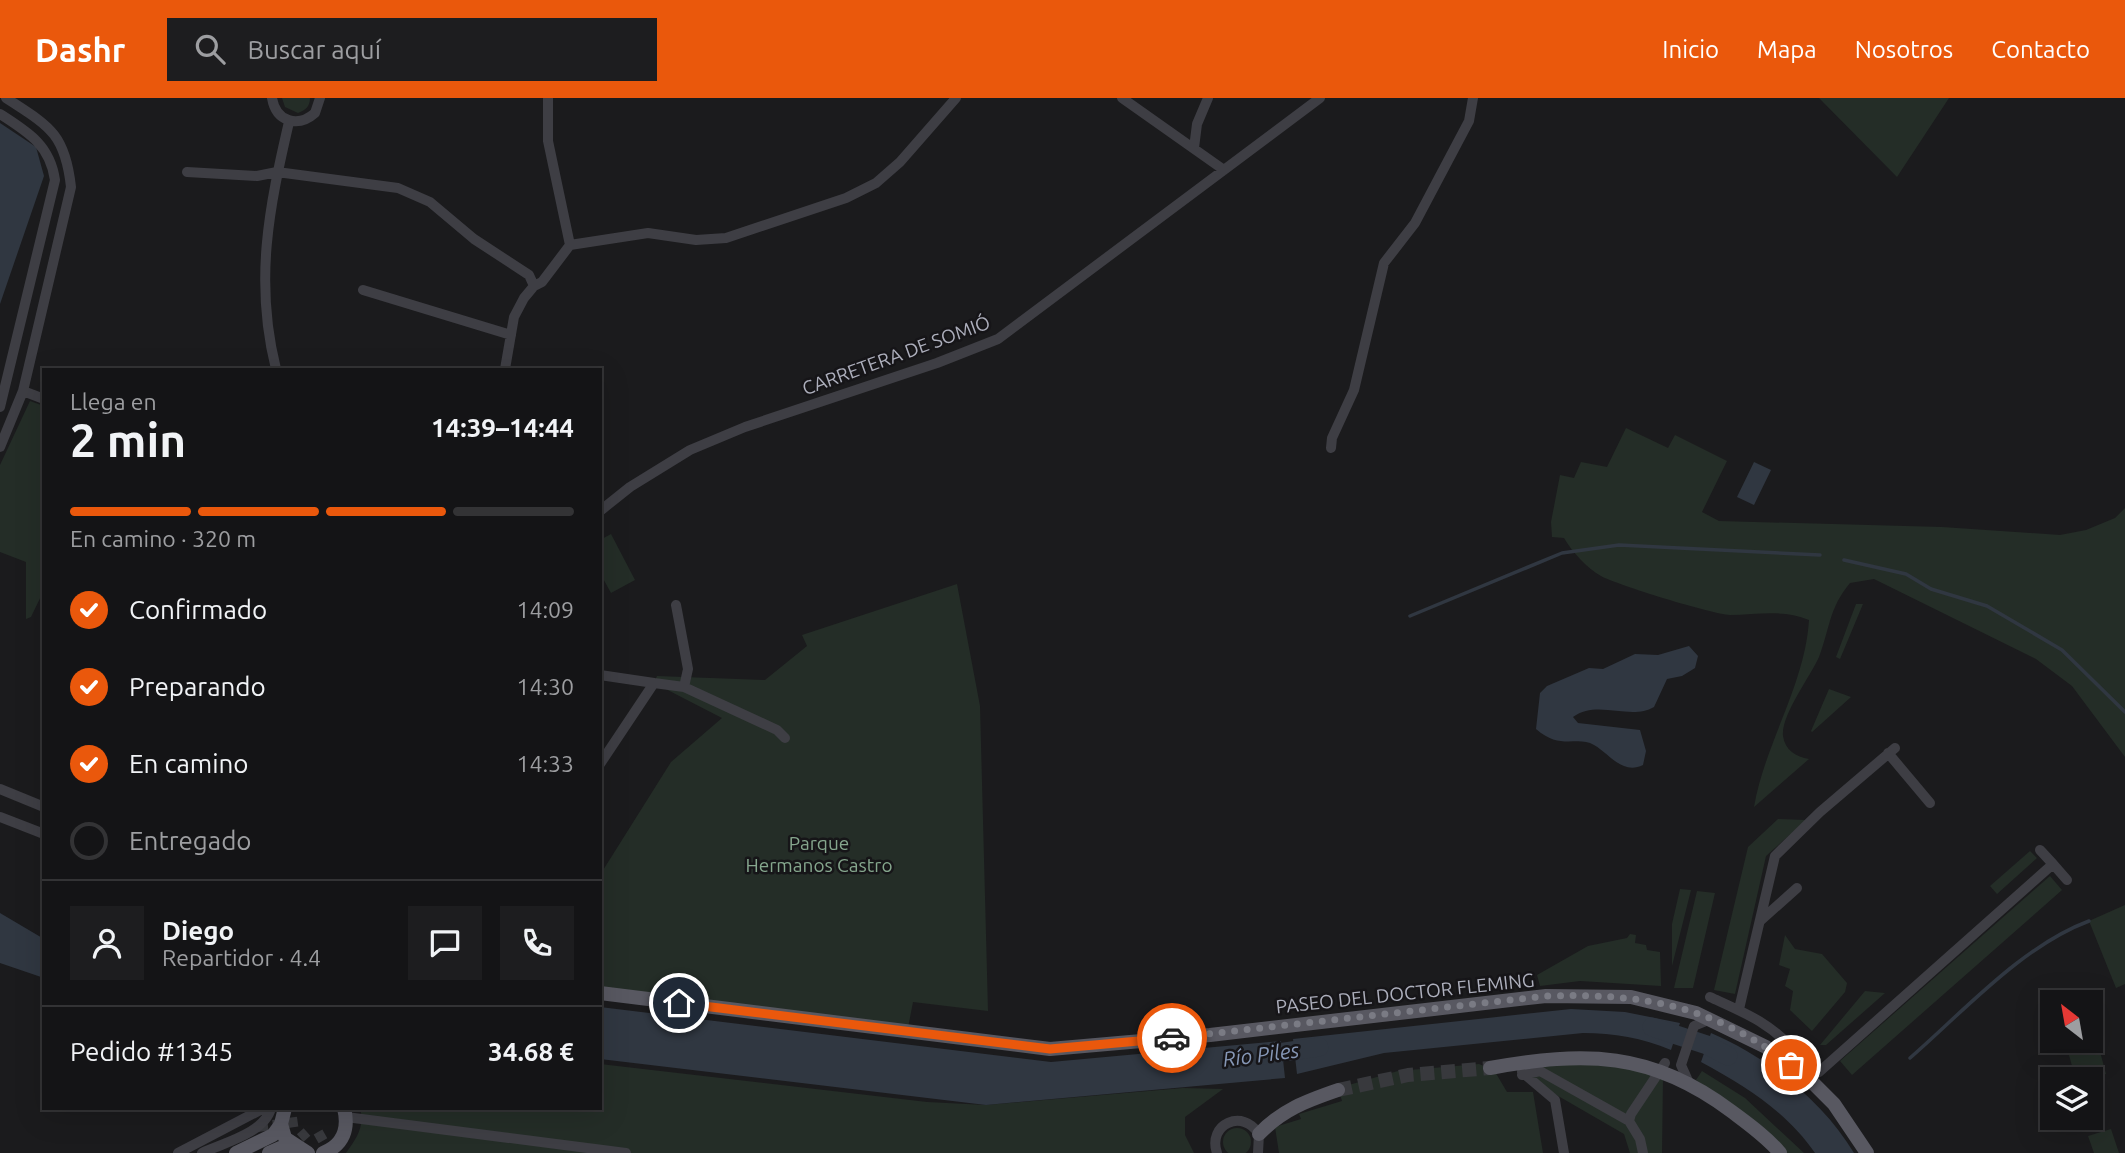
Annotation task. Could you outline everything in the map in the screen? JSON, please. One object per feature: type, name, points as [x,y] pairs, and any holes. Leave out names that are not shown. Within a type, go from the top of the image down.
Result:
[{"type":"main road","name":"PASEO DEL DOCTOR FLEMING","points":[[602,993],[1050,1049],[1210,1035],[1546,996],[1631,997],[1711,1018],[1766,1047],[1813,1083],[1852,1127],[1867,1153]]},
{"type":"main road","points":[[1490,1068],[1522,1069],[1612,1058],[1662,1067],[1728,1109],[1778,1152]]},
{"type":"main road","points":[[1260,1147],[1275,1118],[1298,1103],[1338,1090]]},
{"type":"main road","points":[[236,1153],[273,1135],[281,1124],[284,1110]]},
{"type":"main road","points":[[323,1153],[333,1149],[344,1135],[345,1112]]},
{"type":"main road","points":[[281,1124],[285,1138],[303,1151]]},
{"type":"main road","points":[[269,1153],[285,1146],[303,1151]]},
{"type":"street","points":[[0,446],[23,391],[71,187],[68,158],[58,138],[42,122],[6,98]]},
{"type":"street","points":[[272,98],[279,114],[289,122],[308,119],[316,113],[320,98]]},
{"type":"street","points":[[548,98],[548,141],[570,245]]},
{"type":"street","points":[[505,368],[514,317],[534,286],[542,282],[570,245],[648,233],[696,240],[726,238],[846,198],[876,183],[900,162],[956,98]]},
{"type":"street","points":[[1122,98],[1224,170]]},
{"type":"street","points":[[1194,148],[1197,124],[1208,98]]},
{"type":"street","name":"CARRETERA DE SOMIÓ","points":[[602,509],[630,487],[690,450],[745,427],[937,363],[998,339],[1321,98]]},
{"type":"street","points":[[1331,448],[1332,438],[1354,390],[1384,264],[1415,223],[1469,121],[1473,98]]},
{"type":"street","points":[[0,114],[41,143],[52,164],[55,180],[0,407]]},
{"type":"street","points":[[276,368],[265,300],[265,251],[277,172],[289,122]]},
{"type":"street","points":[[187,172],[257,176],[277,172],[312,178],[348,179],[398,188],[430,202],[474,239],[529,275],[534,286]]},
{"type":"street","points":[[363,290],[511,335]]},
{"type":"street","points":[[23,391],[42,398]]},
{"type":"street","points":[[676,605],[688,669],[684,687]]},
{"type":"street","points":[[602,675],[684,687],[777,730],[785,738]]},
{"type":"street","points":[[602,761],[654,683]]},
{"type":"street","points":[[1739,1009],[1775,856],[1820,812],[1892,750],[1930,803]]},
{"type":"street","points":[[0,789],[42,806]]},
{"type":"street","points":[[0,817],[42,833]]},
{"type":"street","points":[[2040,850],[2067,880]]},
{"type":"street","points":[[1819,1072],[2053,864]]},
{"type":"street","points":[[1759,921],[1797,888]]},
{"type":"street","points":[[1710,998],[1739,1009],[1785,1037],[1796,1051]]},
{"type":"street","points":[[1686,1010],[1695,1026]]},
{"type":"street","points":[[1689,1083],[1681,1065],[1695,1026],[1711,1018]]},
{"type":"street","points":[[1629,1121],[1662,1067]]},
{"type":"street","points":[[1522,1069],[1555,1100],[1564,1153]]},
{"type":"street","points":[[1522,1069],[1540,1071],[1629,1121],[1640,1139],[1643,1153]]},
{"type":"street","points":[[199,1150],[261,1110]]},
{"type":"street","points":[[178,1153],[199,1150],[258,1127],[268,1117],[270,1110]]},
{"type":"street","points":[[345,1112],[626,1153]]},
{"type":"street","points":[[1217,1153],[1216,1134],[1229,1122],[1246,1122],[1260,1147]]},
{"type":"green space","points":[[282,98],[310,98],[307,107],[298,113],[285,107]]},
{"type":"green space","points":[[1819,98],[1949,98],[1897,177]]},
{"type":"green space","points":[[30,401],[42,405],[42,594],[31,617],[26,619],[26,562],[0,552],[0,465]]},
{"type":"green space","points":[[1626,428],[1668,448],[1675,435],[1727,461],[1702,512],[1719,521],[1942,527],[2060,535],[2086,530],[2115,518],[2125,508],[2125,757],[2072,686],[2036,659],[1874,579],[1850,583],[1843,592],[1834,610],[1819,657],[1787,718],[1783,736],[1786,745],[1796,755],[1809,759],[1754,807],[1759,783],[1800,668],[1809,620],[1780,614],[1730,615],[1644,592],[1601,576],[1580,559],[1564,538],[1552,537],[1551,522],[1560,475],[1574,478],[1581,462],[1607,467]]},
{"type":"green space","points":[[611,534],[635,580],[611,593],[602,577],[602,539]]},
{"type":"green space","name":"Parque Hermanos Castro","points":[[957,584],[980,706],[988,1011],[913,1002],[907,1033],[602,993],[602,872],[671,762],[722,718],[654,683],[657,676],[765,680],[807,646],[802,635]]},
{"type":"green space","points":[[1856,604],[1863,604],[1840,659],[1836,657]]},
{"type":"green space","points":[[1829,689],[1851,697],[1812,732],[1811,731]]},
{"type":"green space","points":[[1778,819],[1806,820],[1766,856],[1735,994],[1714,990],[1748,847]]},
{"type":"green space","points":[[2030,851],[2037,858],[1997,894],[1990,886]]},
{"type":"green space","points":[[2050,876],[2062,890],[1852,1075],[1840,1061]]},
{"type":"green space","points":[[1680,889],[1691,890],[1672,966],[1672,924]]},
{"type":"green space","points":[[1697,891],[1715,893],[1693,988],[1674,988]]},
{"type":"green space","points":[[2125,905],[2125,984],[2116,988],[2089,921]]},
{"type":"green space","points":[[1630,934],[1636,935],[1635,943],[1646,945],[1647,950],[1660,952],[1661,986],[1580,981],[1540,986],[1537,975],[1588,946],[1627,938]]},
{"type":"green space","points":[[1785,935],[1795,949],[1822,954],[1847,983],[1845,992],[1812,1031],[1790,1010],[1793,991],[1785,986],[1790,969],[1779,965]]},
{"type":"green space","points":[[1865,991],[1885,993],[1826,1045],[1820,1045]]},
{"type":"green space","points":[[2069,1054],[2101,1054],[2106,1074],[2103,1075],[2103,1067],[2072,1067]]},
{"type":"green space","points":[[1591,1058],[1663,1077],[1662,1153],[1630,1153],[1624,1134],[1522,1075],[1522,1062]]},
{"type":"green space","points":[[602,1064],[927,1102],[986,1105],[1183,1088],[1223,1089],[1185,1117],[1185,1135],[1194,1153],[346,1153],[359,1132],[360,1110],[602,1110]]},
{"type":"green space","points":[[1479,1064],[1494,1070],[1507,1092],[1533,1092],[1543,1153],[1279,1153],[1275,1127],[1301,1119],[1299,1114],[1342,1101],[1338,1088],[1398,1071]]},
{"type":"green space","points":[[1702,1071],[1745,1098],[1804,1153],[1787,1153],[1763,1127],[1696,1080]]},
{"type":"green space","points":[[1232,1129],[1242,1129],[1250,1137],[1250,1147],[1244,1154],[1230,1154],[1224,1147],[1224,1137]]},
{"type":"green space","points":[[2111,1129],[2119,1153],[2094,1153],[2088,1136]]},
{"type":"water","points":[[0,123],[36,147],[44,176],[0,304]]},
{"type":"water","points":[[1754,462],[1771,470],[1754,505],[1737,497]]},
{"type":"water","points":[[1689,646],[1698,656],[1695,668],[1682,676],[1667,679],[1654,707],[1635,712],[1593,710],[1573,717],[1578,723],[1640,730],[1646,751],[1643,765],[1622,765],[1588,742],[1553,739],[1536,729],[1540,693],[1547,686],[1589,668],[1603,669],[1635,654],[1658,655]]},
{"type":"water","points":[[0,913],[42,938],[42,977],[0,963]]},
{"type":"water","points":[[602,1007],[1051,1062],[1281,1041],[1285,1078],[986,1105],[602,1059]]},
{"type":"water","points":[[1571,1009],[1625,1012],[1680,1023],[1671,1050],[1628,1037],[1583,1033],[1384,1053],[1297,1074],[1293,1039]]},
{"type":"water","points":[[1711,1033],[1752,1054],[1792,1082],[1826,1115],[1854,1153],[1815,1153],[1778,1112],[1733,1080],[1701,1062]]},
{"type":"waterway","points":[[1410,616],[1562,553],[1619,545],[1820,555]]},
{"type":"waterway","points":[[1844,560],[1906,574],[1931,589],[1987,606],[2062,650],[2125,712]]},
{"type":"waterway","points":[[1910,1058],[2017,963],[2040,946],[2089,921]]},
{"type":"waterway","name":"Río Piles","points":[[1652,1027],[1707,1045],[1728,1056]]},
{"type":"waterway","name":"Río Piles","points":[[1256,1056],[1319,1047]]},
{"type":"tunnel","points":[[1338,1090],[1408,1075],[1490,1068]]},
{"type":"tunnel","points":[[258,1127],[302,1121]]},
{"type":"tunnel","points":[[289,1148],[307,1132]]},
{"type":"tunnel","points":[[318,1132],[330,1153]]},
{"type":"way so far","points":[[1172,1038],[1546,996],[1603,995],[1631,997],[1696,1013],[1739,1031],[1791,1065]]},
{"type":"route","points":[[679,1003],[989,1044],[1050,1049],[1172,1038]]}]
